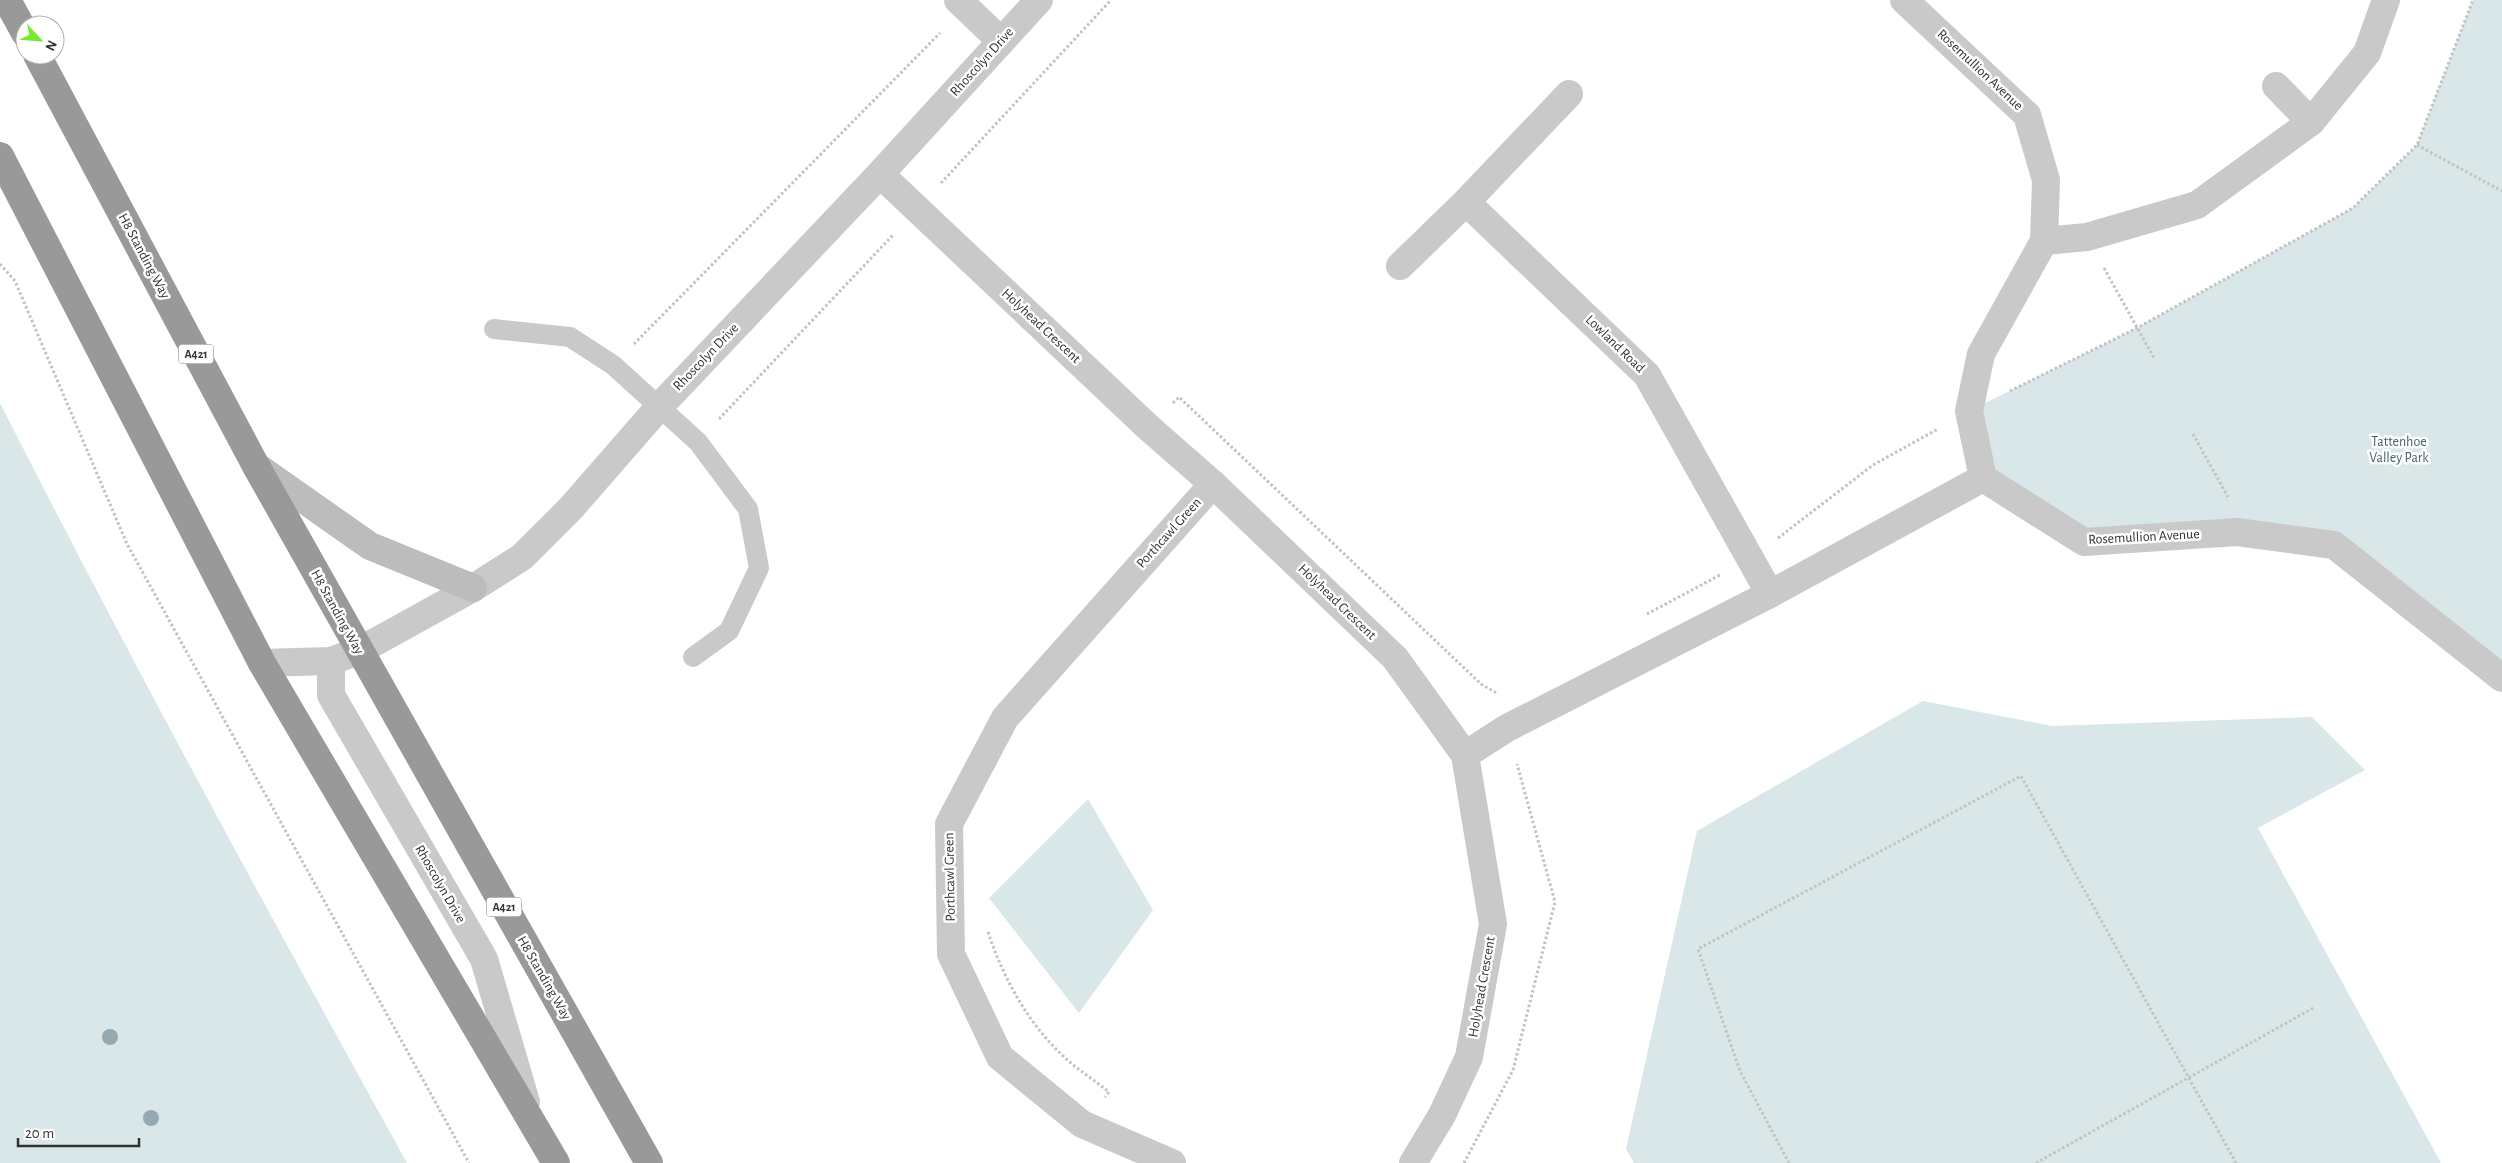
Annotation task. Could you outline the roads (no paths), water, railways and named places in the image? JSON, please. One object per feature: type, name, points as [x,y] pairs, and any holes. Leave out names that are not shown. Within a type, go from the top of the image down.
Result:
[{"type":"highway","points":[[7,0],[15,15]]},
{"type":"highway","name":"H8 Standing Way","points":[[42,65],[256,466],[649,1163]]},
{"type":"highway","points":[[0,156],[262,663],[556,1163]]},
{"type":"street","name":"Rhoscolyn Drive","points":[[262,663],[331,661],[359,651],[472,588],[522,557],[571,508],[660,406],[880,174],[1039,0]]},
{"type":"street","name":"Rosemullion Avenue","points":[[1904,0],[2027,114],[2046,180],[2044,241],[1981,354],[1970,411],[1983,478],[2084,542],[2248,533],[2334,545],[2502,678]]},
{"type":"street","points":[[2044,241],[2087,237],[2197,205],[2311,122],[2367,53],[2386,0]]},
{"type":"street","points":[[962,4],[1001,41]]},
{"type":"street","points":[[2276,86],[2311,122]]},
{"type":"street","points":[[1400,266],[1466,202],[1569,94]]},
{"type":"street","name":"Holyhead Crescent","points":[[880,174],[1149,428],[1213,484],[1395,658],[1465,755],[1493,924],[1468,1057],[1442,1115],[1413,1163]]},
{"type":"street","name":"Lowland Road","points":[[1466,202],[1647,375],[1770,594]]},
{"type":"street","points":[[256,466],[370,546],[472,588]]},
{"type":"street","points":[[1465,755],[1507,728],[1770,594],[1983,478]]},
{"type":"street","name":"Porthcawl Green","points":[[1172,1163],[1082,1124],[1000,1057],[951,954],[949,824],[1005,718],[1213,484]]},
{"type":"street","name":"Rhoscolyn Drive","points":[[331,661],[332,695],[484,959],[530,1118]]},
{"type":"lane","points":[[494,329],[570,337],[614,365],[698,442],[748,509],[759,568],[729,631],[693,657]]},
{"type":"park label","name":"Tattenhoe Valley Park","points":[[2399,450]]}]
